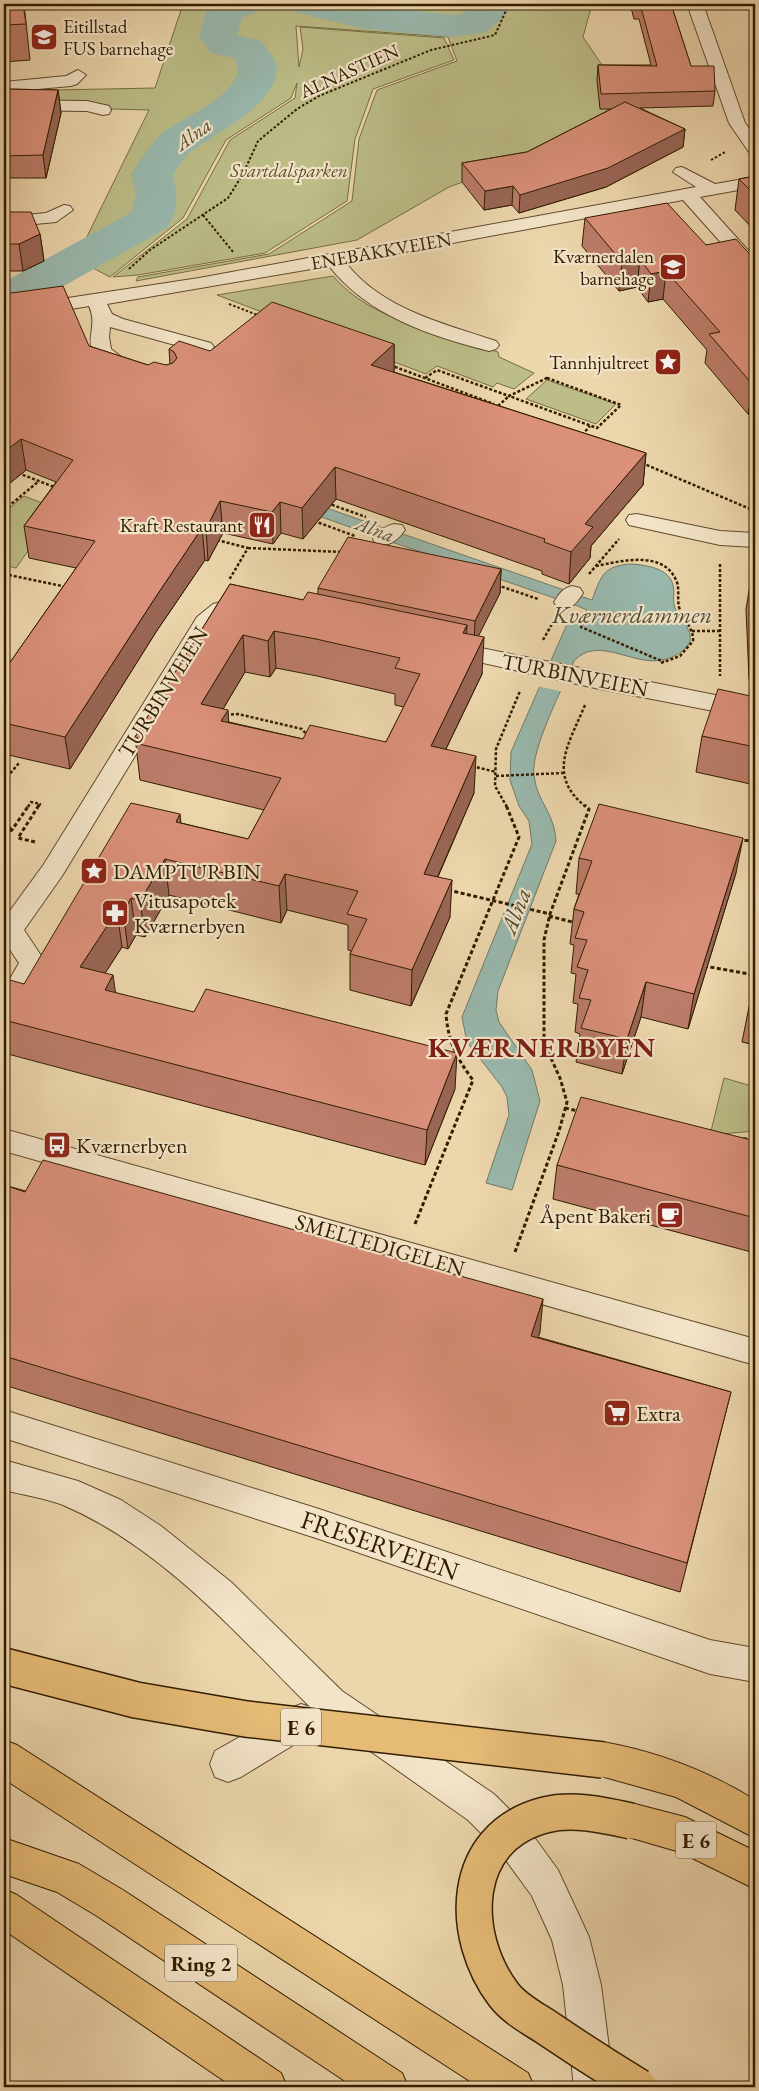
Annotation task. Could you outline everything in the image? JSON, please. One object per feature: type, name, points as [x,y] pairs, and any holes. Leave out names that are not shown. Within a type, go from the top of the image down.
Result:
[{"type":"main road","name":"E 6","points":[[4,1666],[136,1700],[246,1719],[636,1765],[668,1774],[717,1797],[755,1820]]},
{"type":"main road","points":[[4,1758],[514,2087]]},
{"type":"main road","name":"E 6","points":[[640,2087],[563,2040],[505,1997],[486,1971],[476,1942],[471,1913],[475,1883],[485,1860],[503,1838],[524,1823],[542,1816],[573,1812],[631,1821],[685,1835],[755,1871]]},
{"type":"main road","name":"Ring 2","points":[[4,1856],[66,1877],[110,1903],[388,2087]]},
{"type":"main road","points":[[4,1908],[267,2087]]},
{"type":"street","points":[[694,4],[718,91],[737,123],[752,139]]},
{"type":"street","points":[[4,86],[71,81],[78,74]]},
{"type":"street","points":[[4,105],[86,106],[103,110]]},
{"type":"street","points":[[682,172],[714,190]]},
{"type":"street","name":"ENEBAKKVEIEN","points":[[15,311],[100,309],[116,297],[334,260],[755,182]]},
{"type":"street","points":[[688,195],[755,269]]},
{"type":"street","points":[[4,222],[50,218],[64,210]]},
{"type":"street","points":[[334,260],[356,286],[387,307],[489,345]]},
{"type":"street","points":[[100,309],[116,323],[204,347]]},
{"type":"street","points":[[100,309],[98,347],[115,363],[151,380]]},
{"type":"street","points":[[630,527],[720,538],[755,540]]},
{"type":"street","name":"TURBINVEIEN","points":[[4,1011],[33,963],[7,932],[53,870],[205,622],[214,612],[225,606],[245,606],[265,610]]},
{"type":"street","name":"TURBINVEIEN","points":[[420,643],[578,677],[755,711]]},
{"type":"street","name":"SMELTEDIGELEN","points":[[4,1140],[755,1352]]},
{"type":"street","name":"FRESERVEIEN","points":[[4,1424],[328,1527],[710,1656],[755,1665]]},
{"type":"street","points":[[4,1475],[66,1491],[109,1511],[149,1537],[219,1593],[330,1703],[481,1807],[513,1839],[545,1883],[570,1937],[582,1985],[594,2087]]},
{"type":"street","points":[[228,1764],[330,1703]]},
{"type":"path","name":"ALNASTIEN","points":[[116,297],[115,288],[123,274],[150,250],[228,198],[243,174],[258,141],[297,109],[319,96],[431,50],[495,35],[509,4]]},
{"type":"path","points":[[203,216],[238,259]]},
{"type":"path","points":[[199,284],[203,294],[264,317]]},
{"type":"path","points":[[386,363],[508,410]]},
{"type":"path","points":[[393,372],[395,367]]},
{"type":"path","points":[[425,378],[437,370],[510,396],[590,426],[597,428],[621,405],[547,378],[510,396],[498,406]]},
{"type":"path","points":[[588,441],[579,437],[590,426]]},
{"type":"path","points":[[634,459],[755,512]]},
{"type":"path","points":[[13,471],[65,491]]},
{"type":"path","points":[[4,510],[39,481]]},
{"type":"path","points":[[308,519],[380,536],[396,528],[324,502]]},
{"type":"path","points":[[413,1230],[473,1080],[455,1057],[446,1035],[446,1014],[519,837],[512,816],[495,786],[496,749],[536,668],[564,602],[630,527]]},
{"type":"path","points":[[711,676],[720,676],[720,538]]},
{"type":"path","points":[[209,539],[248,548],[345,552]]},
{"type":"path","points":[[225,606],[225,587],[248,548]]},
{"type":"path","points":[[596,566],[635,560],[651,562],[665,568],[676,580],[678,605],[692,631],[693,639],[689,649],[682,656],[665,662],[655,663]]},
{"type":"path","points":[[4,574],[70,587]]},
{"type":"path","points":[[490,583],[564,602],[587,616],[588,619],[581,627],[665,662]]},
{"type":"path","points":[[692,631],[720,631]]},
{"type":"path","points":[[513,1258],[567,1102],[560,1078],[544,1043],[544,940],[549,915],[589,809],[570,793],[563,774],[571,740],[587,701]]},
{"type":"path","points":[[218,716],[238,714],[302,729],[306,735],[316,737]]},
{"type":"path","points":[[4,780],[6,781],[18,763]]},
{"type":"path","points":[[465,764],[496,772]]},
{"type":"path","points":[[496,776],[563,774]]},
{"type":"path","points":[[4,834],[12,830],[31,802],[40,804],[18,838],[35,842]]},
{"type":"path","points":[[4,822],[12,830]]},
{"type":"path","points":[[736,841],[755,840]]},
{"type":"path","points":[[439,888],[536,911],[577,923]]},
{"type":"path","points":[[701,965],[730,972],[755,974]]},
{"type":"path","points":[[565,1108],[583,1113]]},
{"type":"path","points":[[737,1139],[755,1138]]},
{"type":"green space","name":"Svartdalsparken","points":[[183,4],[592,4],[583,37],[617,87],[599,133],[449,187],[357,240],[136,281],[138,277],[269,254],[352,201],[359,139],[377,90],[457,61],[448,37],[296,26],[299,67],[303,49],[300,27],[444,38],[454,60],[373,89],[355,139],[347,201],[265,253],[138,275],[113,277],[187,219],[230,140],[295,98],[297,83],[291,98],[226,140],[183,218],[110,277],[76,259],[149,110],[4,106],[4,91],[155,88]]},
{"type":"green space","points":[[333,276],[367,304],[387,315],[432,332],[498,352],[499,357],[534,373],[514,389],[497,383],[493,387],[437,366],[426,374],[217,295]]},
{"type":"green space","points":[[547,380],[616,404],[596,424],[526,399]]},
{"type":"green space","points":[[24,496],[60,510],[54,514],[16,568],[4,565],[4,519],[7,510]]},
{"type":"green space","points":[[724,1078],[755,1087],[755,1131],[710,1135]]},
{"type":"water","points":[[284,493],[389,530],[381,538],[276,501]]},
{"type":"water","points":[[397,532],[564,590],[557,599],[389,541]]},
{"type":"water","name":"Kværnerdammen","points":[[631,564],[656,568],[671,579],[674,588],[675,608],[686,625],[690,637],[687,647],[682,651],[672,657],[661,660],[650,661],[604,651],[593,651],[583,654],[574,661],[542,735],[534,765],[534,776],[539,793],[553,823],[556,841],[498,991],[496,1010],[499,1022],[532,1070],[540,1101],[512,1190],[486,1183],[509,1115],[507,1097],[502,1087],[467,1042],[462,1017],[532,844],[529,821],[519,806],[510,780],[511,752],[567,624],[583,616],[587,610],[573,604],[580,596],[592,600],[601,579],[609,570],[614,567]]},
{"type":"pier","points":[[548,660],[575,666],[564,692],[537,686]]},
{"type":"building","points":[[4,4],[23,4],[26,24],[4,25]]},
{"type":"building","points":[[640,4],[671,4],[691,66],[714,66],[715,91],[601,94],[598,65],[657,66]]},
{"type":"building","points":[[4,89],[58,90],[43,155],[4,156]]},
{"type":"building","points":[[625,102],[685,129],[608,168],[520,195],[513,186],[485,191],[462,163],[527,152]]},
{"type":"building","points":[[755,176],[755,195],[739,179]]},
{"type":"building","points":[[667,203],[706,245],[736,239],[755,260],[755,385],[709,334],[720,332],[666,271],[651,274],[640,259],[622,262],[585,218]]},
{"type":"building","points":[[4,212],[31,212],[40,234],[19,244],[4,244]]},
{"type":"building","points":[[63,286],[89,346],[148,365],[154,362],[166,365],[173,363],[177,358],[174,352],[169,349],[179,341],[210,351],[272,302],[394,344],[371,365],[646,453],[585,524],[593,527],[571,552],[544,542],[545,539],[335,467],[302,508],[280,502],[272,512],[220,501],[206,529],[202,528],[65,737],[4,723],[4,671],[95,541],[24,526],[73,460],[21,439],[4,452],[4,294]]},
{"type":"building","points":[[348,537],[501,569],[475,621],[318,588]]},
{"type":"building","points":[[230,584],[303,600],[308,592],[467,625],[463,633],[484,637],[431,746],[476,756],[424,874],[452,880],[412,970],[350,954],[367,919],[347,914],[358,891],[285,874],[279,886],[165,859],[140,901],[131,898],[123,912],[117,911],[80,967],[113,975],[105,990],[194,1012],[206,989],[457,1053],[427,1130],[4,1020],[4,985],[10,980],[24,984],[131,803],[180,814],[176,822],[248,839],[281,778],[135,743],[138,738],[135,737]],"holes":[[[274,631],[400,658],[395,668],[420,674],[386,742],[310,725],[303,739],[221,721],[228,710],[201,704],[243,635],[268,641]]]},
{"type":"building","points":[[750,585],[755,585],[755,655],[753,655]]},
{"type":"building","points":[[718,689],[755,697],[755,747],[702,736]]},
{"type":"building","points":[[599,804],[743,838],[694,994],[646,982],[627,1039],[581,1028],[591,1000],[579,998],[588,970],[577,967],[587,940],[575,938],[584,912],[574,909],[592,861],[579,858]]},
{"type":"building","points":[[755,987],[755,1009],[749,1007]]},
{"type":"building","points":[[581,1097],[755,1141],[755,1218],[557,1165]]},
{"type":"building","points":[[43,1160],[543,1299],[531,1336],[731,1392],[687,1563],[4,1356],[4,1185],[25,1192]]},
{"type":"waterway","name":"Alna","points":[[19,292],[152,219],[157,194],[152,174],[176,143],[240,101],[256,79],[256,62],[247,49],[225,45],[218,35],[225,12],[242,4]]},
{"type":"waterway","name":"Alna","points":[[308,4],[364,18],[451,26],[471,25],[490,10],[486,4]]},
{"type":"place","name":"Eitillstad FUS barnehage","points":[[44,37]]},
{"type":"place","name":"Kværnerdalen barnehage","points":[[673,267]]},
{"type":"place","name":"Tannhjultreet","points":[[668,362]]},
{"type":"place","name":"Kraft Restaurant","points":[[262,525]]},
{"type":"place","name":"DAMPTURBIN","points":[[94,871]]},
{"type":"place","name":"Vitusapotek Kværnerbyen","points":[[115,913]]},
{"type":"place","name":"Kværnerbyen","points":[[57,1145]]},
{"type":"place","name":"Åpent Bakeri","points":[[670,1215]]},
{"type":"place","name":"Extra","points":[[617,1413]]},
{"type":"district","name":"KVÆRNERBYEN","points":[[542,1047]]}]
